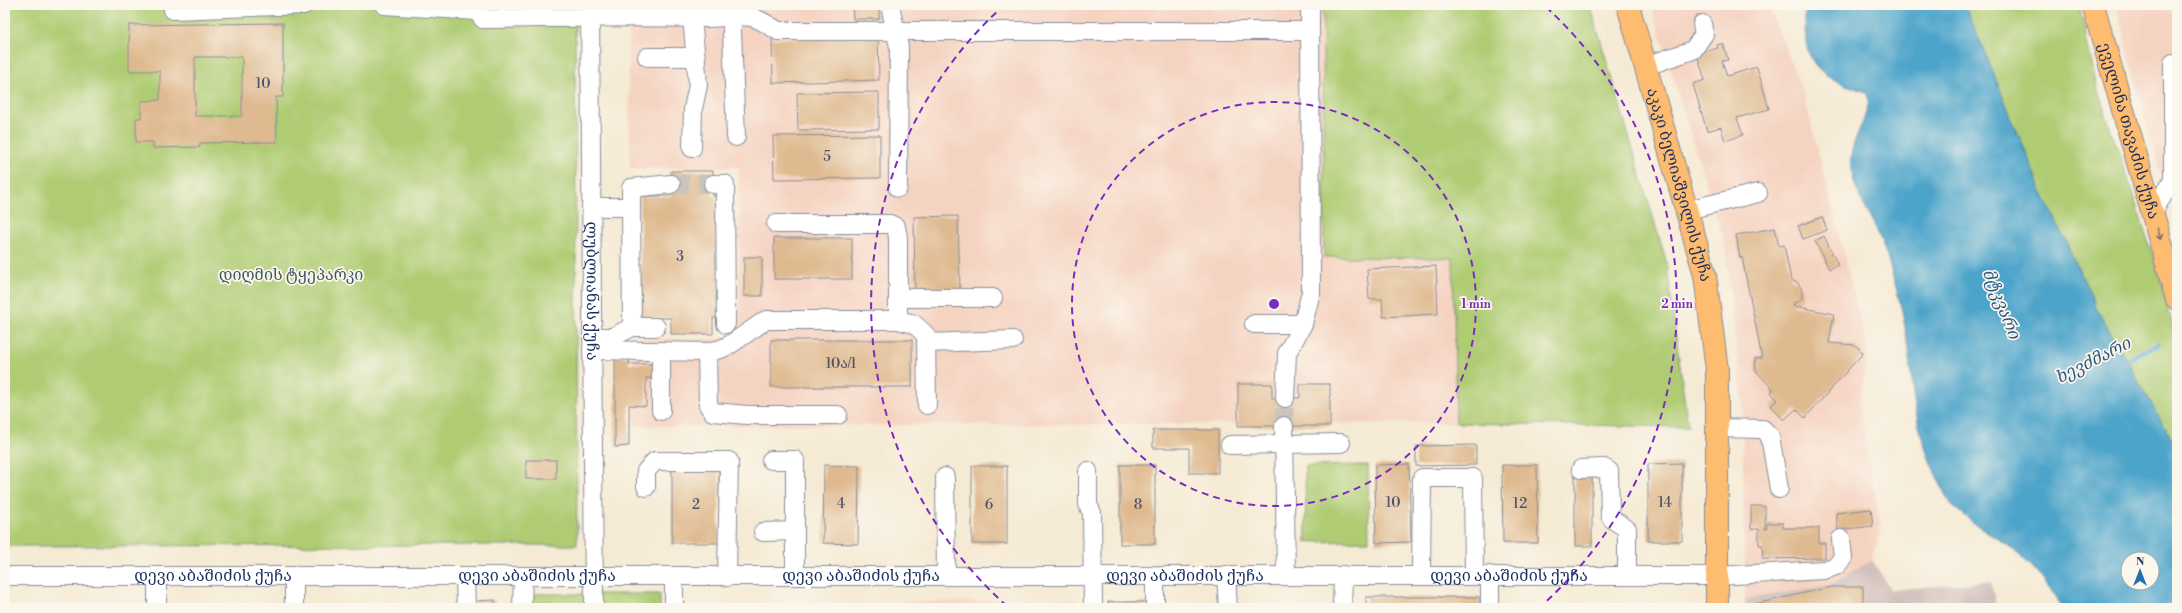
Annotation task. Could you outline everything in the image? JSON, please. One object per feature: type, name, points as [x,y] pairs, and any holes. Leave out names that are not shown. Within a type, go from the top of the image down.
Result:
[{"type":"main road","name":"აკაკი ბელიაშვილის ქუჩა","points":[[1628,5],[1705,275],[1717,370],[1717,608]]},
{"type":"main road","name":"ეველინა თავაძის ქუჩა","points":[[2093,5],[2153,211],[2172,267],[2177,299]]},
{"type":"street","points":[[173,10],[304,5]]},
{"type":"street","points":[[384,5],[477,11],[484,19],[590,12],[645,16],[692,12],[730,11],[742,16],[754,17],[778,31],[1310,31]]},
{"type":"street","points":[[890,5],[899,47],[898,188]]},
{"type":"street","points":[[1285,398],[1287,353],[1303,324],[1311,292],[1310,5]]},
{"type":"street","points":[[730,11],[736,137]]},
{"type":"street","name":"ლუბლიანას ქუჩა","points":[[590,12],[594,608]]},
{"type":"street","points":[[692,12],[698,85],[693,109],[692,148]]},
{"type":"street","points":[[1646,66],[1693,50],[1704,34],[1702,24]]},
{"type":"street","points":[[647,57],[696,57]]},
{"type":"street","points":[[2153,211],[2173,180],[2173,63],[2177,63]]},
{"type":"street","points":[[632,327],[631,188],[671,184]]},
{"type":"street","points":[[713,184],[725,184],[726,324]]},
{"type":"street","points":[[1687,210],[1758,193]]},
{"type":"street","points":[[591,207],[631,207]]},
{"type":"street","points":[[776,224],[890,224],[896,227],[898,237],[898,320]]},
{"type":"street","points":[[898,298],[992,298]]},
{"type":"street","points":[[592,344],[661,351],[707,352],[721,349],[731,344],[766,320],[898,320],[914,324],[926,335],[927,405]]},
{"type":"street","points":[[1254,324],[1303,324]]},
{"type":"street","points":[[592,344],[613,337],[632,327],[656,327]]},
{"type":"street","points":[[926,342],[1013,340]]},
{"type":"street","points":[[661,351],[661,411]]},
{"type":"street","points":[[707,352],[708,405],[713,412],[747,415],[838,415]]},
{"type":"street","points":[[1284,426],[1286,575]]},
{"type":"street","points":[[1717,428],[1764,429],[1770,436],[1779,489]]},
{"type":"street","points":[[1230,445],[1341,443]]},
{"type":"street","points":[[771,460],[795,460],[795,576]]},
{"type":"street","points":[[646,487],[646,471],[655,462],[729,462],[727,577]]},
{"type":"street","points":[[1581,469],[1604,468],[1609,471],[1610,515],[1612,519],[1627,529],[1627,576]]},
{"type":"street","points":[[1088,471],[1088,505],[1092,513],[1092,608]]},
{"type":"street","points":[[945,477],[946,576]]},
{"type":"street","points":[[1420,575],[1422,478],[1473,478],[1482,575],[1490,608]]},
{"type":"street","points":[[763,532],[795,531]]},
{"type":"street","name":"დევი აბაშიძის ქუჩა","points":[[5,576],[1717,576],[1824,570],[1836,566],[1843,558],[1841,539]]},
{"type":"street","points":[[1155,575],[1155,608]]},
{"type":"street","points":[[1226,575],[1228,608]]},
{"type":"street","points":[[1342,608],[1343,575]]},
{"type":"street","points":[[157,576],[157,608]]},
{"type":"street","points":[[294,576],[294,608]]},
{"type":"street","points":[[465,577],[466,608]]},
{"type":"street","points":[[522,608],[523,577]]},
{"type":"street","points":[[674,577],[674,608]]},
{"type":"shaded area","points":[[628,5],[1323,5],[1324,256],[1453,258],[1456,423],[634,426],[633,338],[724,339],[739,331],[739,167],[630,169]]},
{"type":"shaded area","points":[[1651,5],[1768,5],[1804,95],[1868,351],[1859,403],[1881,530],[1872,560],[1830,585],[1745,599],[1742,397],[1725,245]]},
{"type":"shaded area","points":[[2116,5],[2177,5],[2177,217],[2151,142]]},
{"type":"shaded area","points":[[1872,560],[1891,590],[1991,581],[1996,608],[1745,608],[1745,599],[1830,585]]},
{"type":"shaded area","points":[[1076,600],[1076,608],[902,608],[902,602]]},
{"type":"green space","name":"დიღმის ტყეპარკი","points":[[5,5],[575,5],[577,545],[5,546]]},
{"type":"green space","points":[[1323,5],[1590,5],[1666,261],[1688,427],[1456,423],[1453,258],[1324,257]]},
{"type":"green space","points":[[1965,5],[2079,5],[2097,88],[2159,274],[2177,348],[2177,448],[2098,311],[2041,189]]},
{"type":"green space","points":[[1368,465],[1369,541],[1306,542],[1305,466]]},
{"type":"green space","points":[[536,594],[660,594],[660,608],[528,608],[529,601]]},
{"type":"green space","points":[[1216,606],[1217,608],[1177,608],[1177,607]]},
{"type":"water","name":"მტკვარი","points":[[1805,5],[1965,5],[2041,189],[2098,311],[2177,448],[2177,608],[2061,608],[2044,580],[2029,564],[2004,543],[1959,512],[1947,498],[1929,460],[1918,423],[1905,327],[1893,275],[1879,235],[1856,187],[1851,167],[1852,150],[1869,100],[1866,92],[1846,85],[1821,71],[1809,54],[1805,32]]},
{"type":"building","points":[[852,5],[879,5],[879,19],[853,19]]},
{"type":"building","points":[[283,23],[283,97],[276,97],[277,142],[200,143],[200,147],[153,148],[153,142],[136,142],[136,118],[141,118],[141,101],[160,100],[160,71],[129,71],[129,25]],"holes":[[[195,57],[242,57],[242,116],[195,116]]]},
{"type":"building","points":[[878,37],[879,80],[773,83],[772,39]]},
{"type":"building","points":[[1723,43],[1728,60],[1722,61],[1727,76],[1757,67],[1769,109],[1737,118],[1743,135],[1725,141],[1721,127],[1707,131],[1693,84],[1705,80],[1697,54],[1718,48],[1717,45]]},
{"type":"building","points":[[879,92],[879,129],[798,130],[797,93]]},
{"type":"building","points":[[880,135],[880,178],[774,179],[773,136]]},
{"type":"building","points":[[671,171],[713,171],[713,196],[719,196],[719,318],[713,318],[713,334],[671,334],[671,318],[641,318],[640,196],[671,196]]},
{"type":"building","points":[[958,216],[960,291],[915,292],[914,217]]},
{"type":"building","points":[[1822,217],[1827,230],[1803,239],[1798,226]]},
{"type":"building","points":[[1775,228],[1779,246],[1784,245],[1791,280],[1798,283],[1802,290],[1802,298],[1798,302],[1793,303],[1794,306],[1834,314],[1829,343],[1855,345],[1863,353],[1805,418],[1796,409],[1784,420],[1770,406],[1778,400],[1771,393],[1773,389],[1756,371],[1755,358],[1762,358],[1742,257],[1740,258],[1736,235]]},
{"type":"building","points":[[1824,236],[1838,265],[1829,269],[1815,241]]},
{"type":"building","points":[[774,238],[852,238],[852,279],[774,279]]},
{"type":"building","points":[[744,257],[762,257],[762,296],[744,296]]},
{"type":"building","points":[[1436,266],[1438,314],[1383,317],[1382,299],[1369,299],[1367,269]]},
{"type":"building","points":[[771,340],[912,340],[912,387],[771,387]]},
{"type":"building","points":[[615,357],[629,357],[629,364],[659,364],[659,379],[646,378],[646,406],[629,405],[629,446],[615,447]]},
{"type":"building","points":[[1238,384],[1272,384],[1272,398],[1300,398],[1300,384],[1330,384],[1330,426],[1238,426]]},
{"type":"building","points":[[1153,430],[1218,430],[1218,473],[1189,473],[1189,448],[1153,448]]},
{"type":"building","points":[[1476,445],[1476,465],[1416,466],[1416,446]]},
{"type":"building","points":[[526,460],[556,460],[556,479],[526,479]]},
{"type":"building","points":[[1682,463],[1682,541],[1648,541],[1648,464]]},
{"type":"building","points":[[1409,464],[1411,542],[1376,543],[1375,465]]},
{"type":"building","points":[[824,465],[859,466],[858,544],[823,543]]},
{"type":"building","points":[[1120,465],[1155,465],[1155,544],[1120,544]]},
{"type":"building","points":[[1502,465],[1537,465],[1538,543],[1503,543]]},
{"type":"building","points":[[672,466],[719,466],[719,543],[672,543]]},
{"type":"building","points":[[972,466],[1007,466],[1007,544],[972,544]]},
{"type":"building","points":[[1575,477],[1592,477],[1592,546],[1575,546]]},
{"type":"building","points":[[1751,506],[1765,506],[1765,529],[1767,529],[1767,523],[1783,523],[1783,528],[1819,528],[1819,543],[1825,543],[1825,558],[1763,559],[1762,545],[1759,545],[1759,529],[1751,529]]},
{"type":"building","points":[[1871,509],[1873,526],[1838,530],[1836,513]]},
{"type":"building","points":[[1831,587],[1863,587],[1863,608],[1831,608],[1831,604],[1812,608],[1751,608],[1751,605]]},
{"type":"building","points":[[1366,597],[1479,597],[1479,608],[1366,608]]},
{"type":"building","points":[[495,600],[495,608],[476,608],[476,601]]},
{"type":"building","points":[[1108,602],[1147,602],[1147,608],[1108,608]]},
{"type":"waterway","name":"ხევძმარი","points":[[2121,363],[2158,344]]},
{"type":"tunnel","points":[[671,184],[713,184]]},
{"type":"tunnel","points":[[1284,426],[1285,398]]}]
